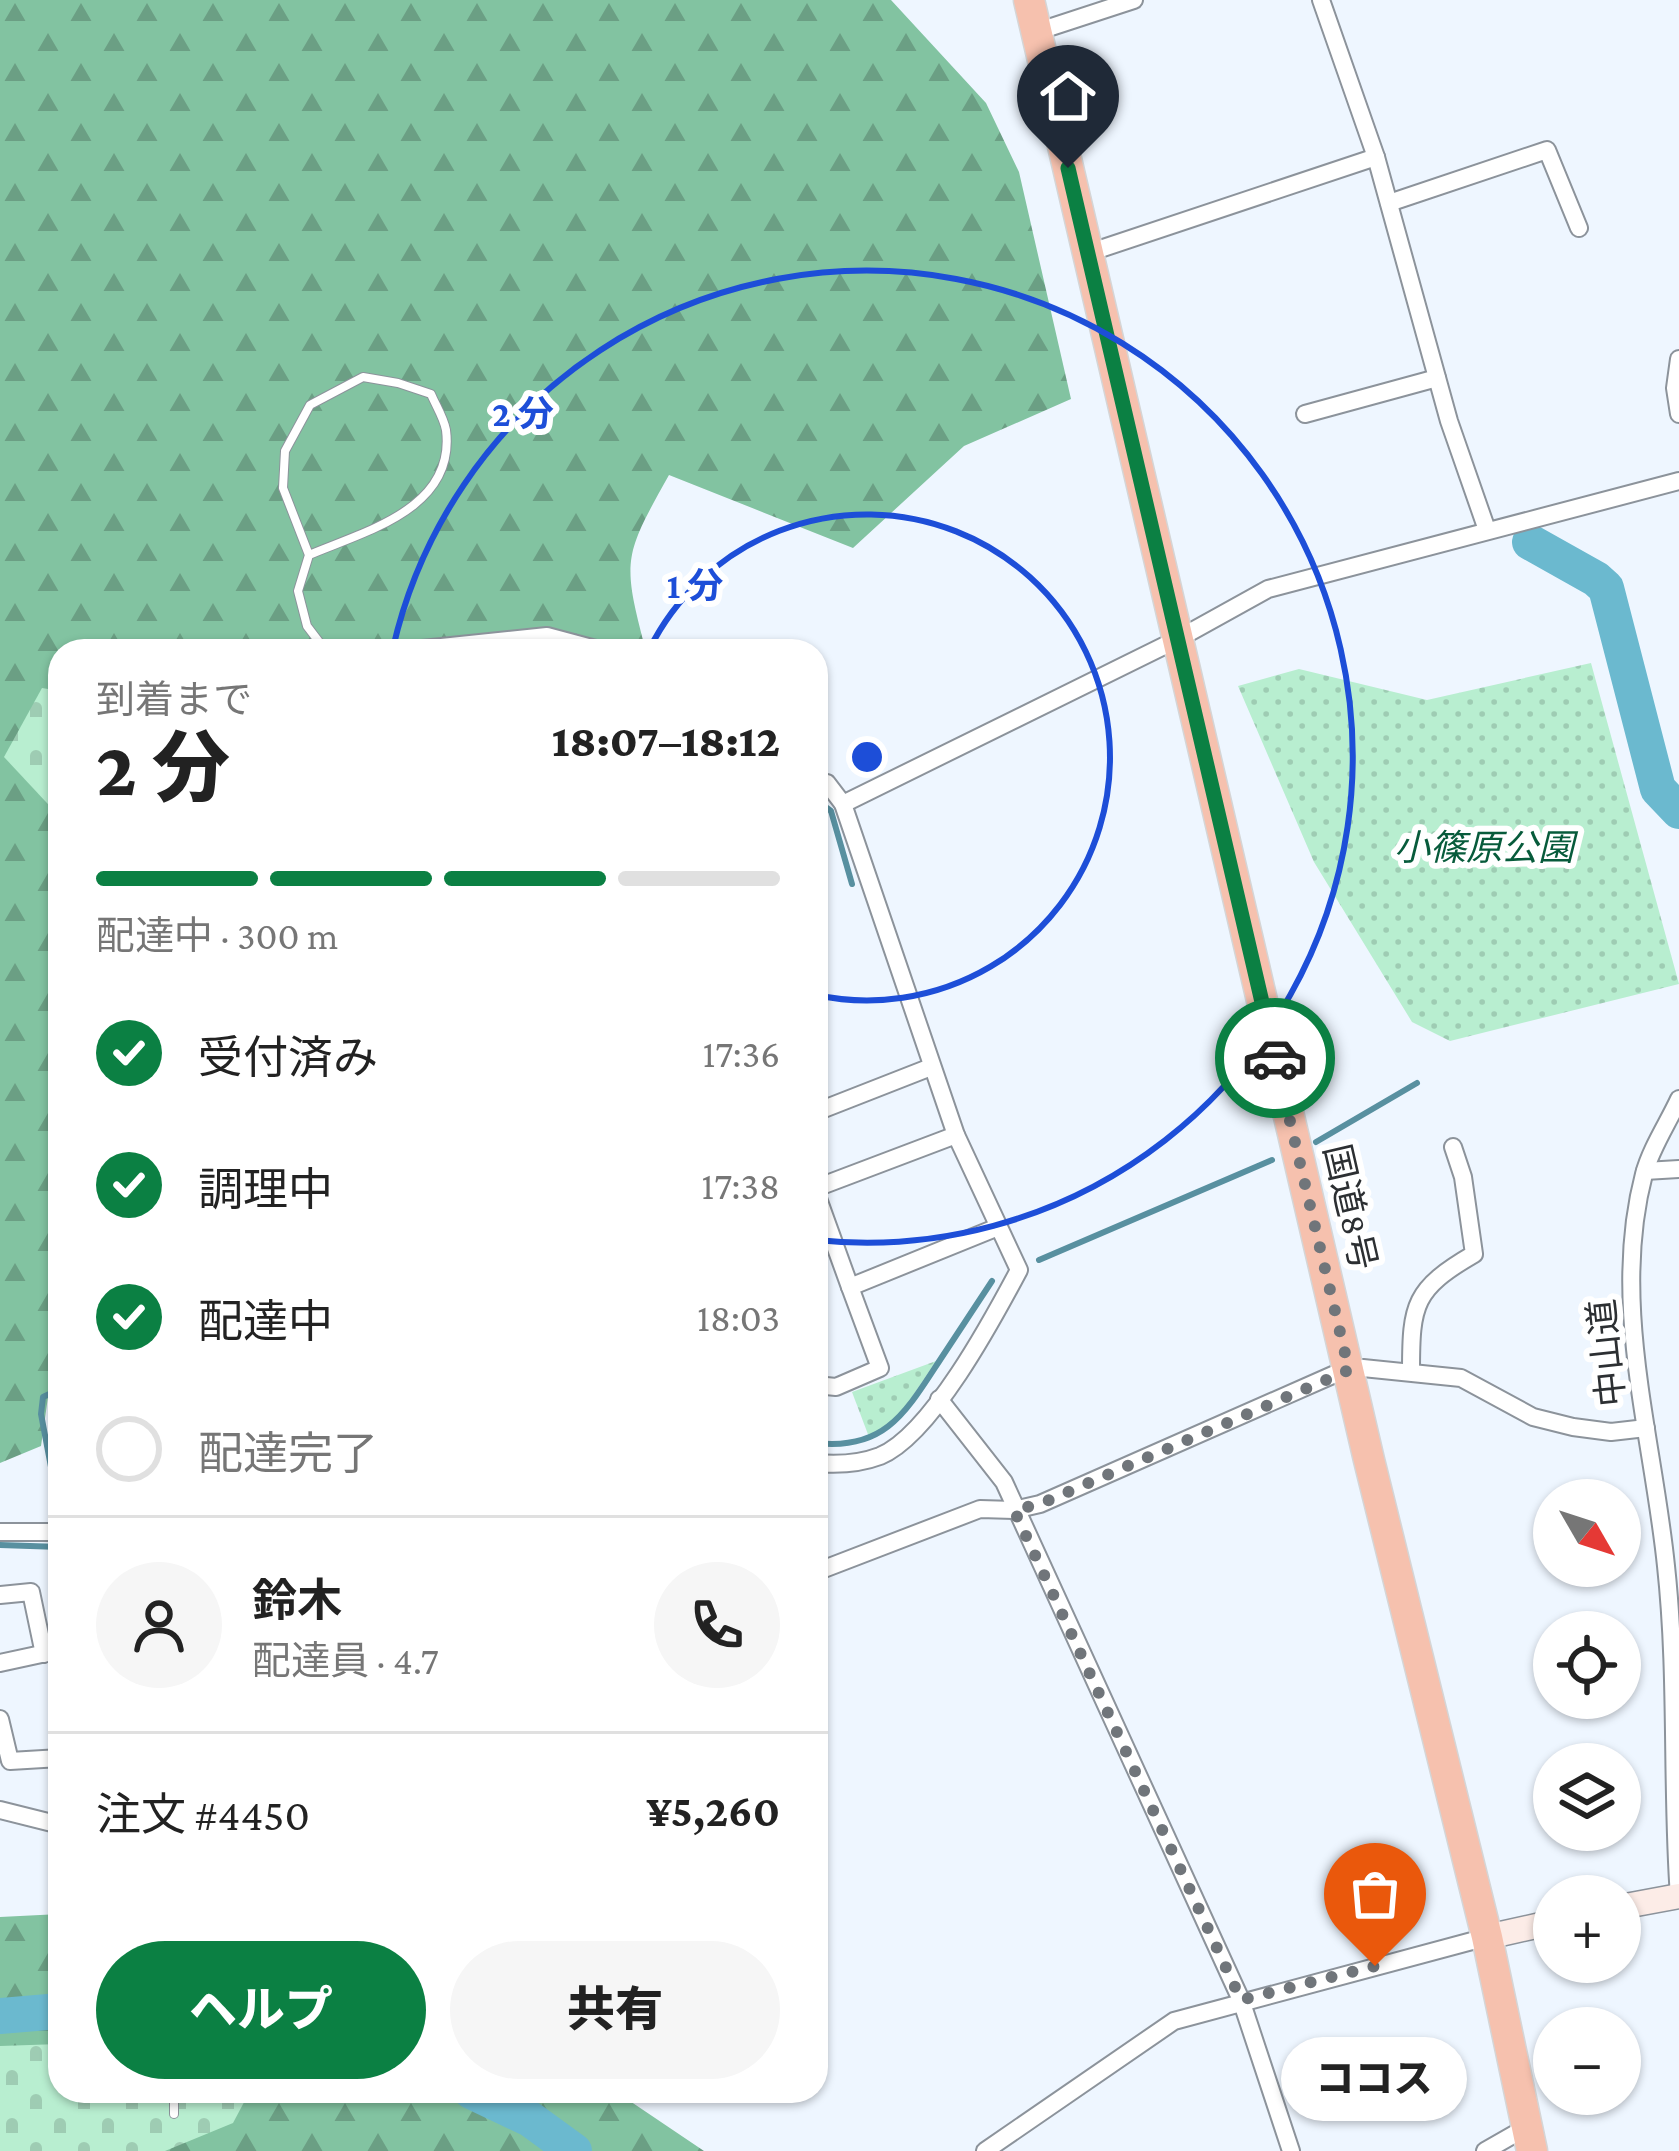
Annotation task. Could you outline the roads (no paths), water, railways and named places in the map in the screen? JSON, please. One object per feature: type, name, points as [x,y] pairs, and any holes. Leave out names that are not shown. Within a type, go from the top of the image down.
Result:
[{"type":"highway","name":"国道8号","points":[[1029,0],[1176,640],[1487,1937],[1530,2139]]},
{"type":"main road","points":[[1641,1903],[1679,1896]]},
{"type":"main road","points":[[1487,1937],[1533,1927]]},
{"type":"street","points":[[1036,32],[1135,0]]},
{"type":"street","points":[[1321,0],[1376,157],[1437,378],[1487,530]]},
{"type":"street","points":[[1389,202],[1547,150],[1579,228]]},
{"type":"street","points":[[1088,254],[1376,157]]},
{"type":"street","points":[[1679,359],[1675,388],[1679,414]]},
{"type":"street","points":[[1305,414],[1437,378]]},
{"type":"street","points":[[843,804],[1176,640],[1268,589],[1679,481]]},
{"type":"street","points":[[518,639],[558,639]]},
{"type":"street","points":[[828,784],[843,804],[956,1135],[1018,1270],[993,1319],[939,1400],[907,1438],[882,1455],[828,1464]]},
{"type":"street","points":[[828,1107],[931,1066]]},
{"type":"street","name":"中山道","points":[[1679,1099],[1645,1171],[1631,1268],[1633,1322],[1675,1630],[1679,1896]]},
{"type":"street","points":[[828,1186],[956,1135]]},
{"type":"street","points":[[1411,1371],[1411,1315],[1440,1274],[1474,1254],[1454,1147]]},
{"type":"street","points":[[1645,1171],[1679,1169]]},
{"type":"street","points":[[828,1225],[880,1368],[836,1387],[828,1386]]},
{"type":"street","points":[[850,1287],[998,1227]]},
{"type":"street","points":[[828,1567],[980,1509],[1014,1510],[1040,1504],[1349,1370],[1461,1378],[1533,1418],[1611,1432],[1646,1428]]},
{"type":"street","points":[[939,1400],[1004,1482],[1241,2000],[1291,2151]]},
{"type":"street","points":[[0,1532],[48,1532]]},
{"type":"street","points":[[0,1595],[31,1592],[48,1641]]},
{"type":"street","points":[[0,1663],[48,1653]]},
{"type":"street","points":[[0,1719],[10,1761],[48,1758]]},
{"type":"street","points":[[5,1818],[48,1823]]},
{"type":"street","points":[[986,2151],[1174,2021],[1487,1937]]},
{"type":"street","points":[[1485,2151],[1530,2139]]},
{"type":"lane","points":[[309,555],[412,511],[440,476],[446,429],[430,394],[398,382],[363,377],[310,405],[285,451],[283,488],[309,555],[298,591],[307,626],[317,639]]},
{"type":"lane","points":[[174,2103],[174,2114]]},
{"type":"waterway","points":[[1530,542],[1606,588],[1658,789],[1679,811]]},
{"type":"waterway","points":[[828,809],[852,884]]},
{"type":"waterway","points":[[1316,1142],[1417,1083]]},
{"type":"waterway","points":[[1039,1260],[1272,1160]]},
{"type":"waterway","points":[[828,1444],[860,1441],[891,1424],[916,1396],[992,1281]]},
{"type":"waterway","points":[[48,1395],[43,1397],[41,1414],[48,1451]]},
{"type":"waterway","points":[[0,1545],[48,1547]]},
{"type":"waterway","points":[[0,2016],[48,2012]]},
{"type":"waterway","points":[[496,2103],[530,2119],[574,2151]]},
{"type":"place","name":"ココス","points":[[1375,1966]]},
{"type":"park label","name":"小篠原公園","points":[[1484,847]]}]
